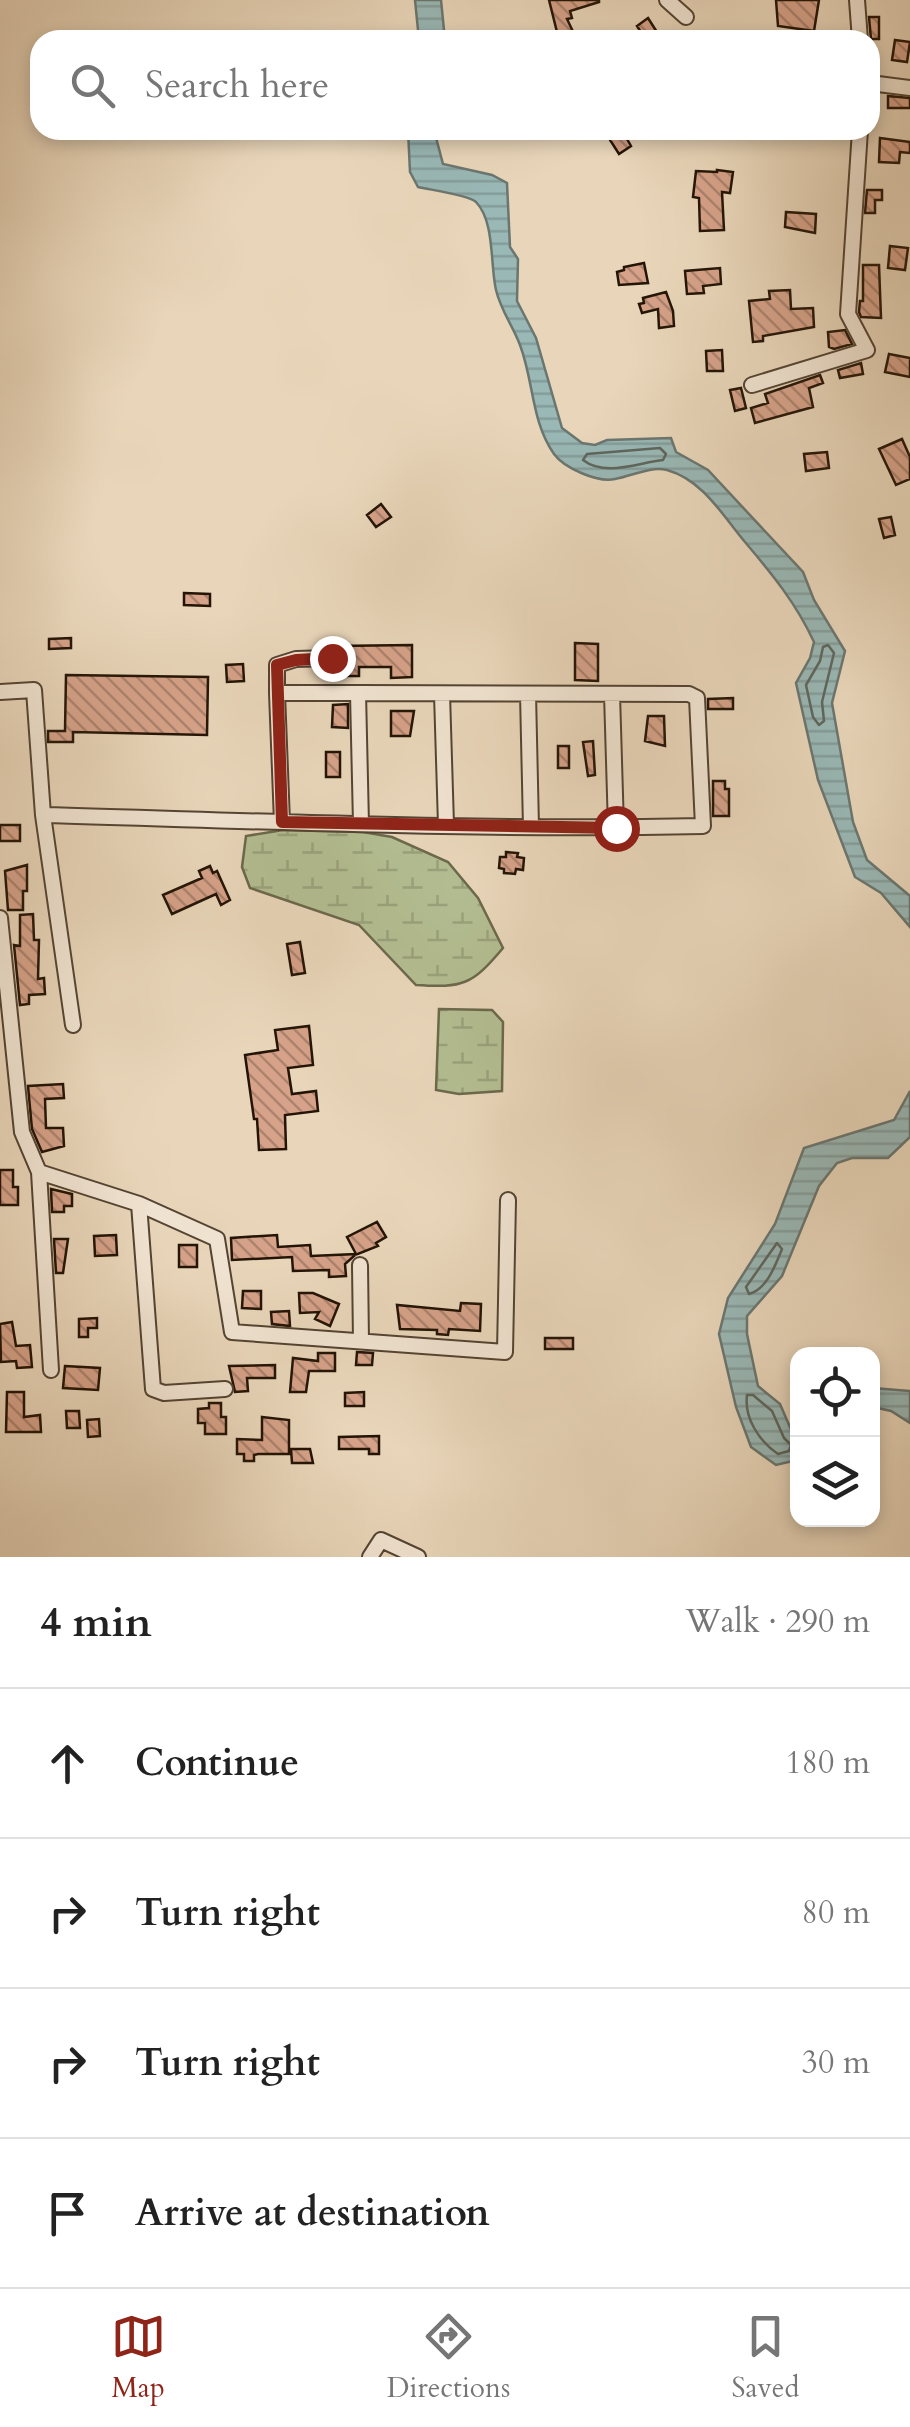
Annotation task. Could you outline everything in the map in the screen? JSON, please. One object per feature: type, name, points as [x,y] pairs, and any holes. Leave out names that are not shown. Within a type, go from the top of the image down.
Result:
[{"type":"street","points":[[667,0],[686,17]]},
{"type":"street","points":[[857,0],[859,30]]},
{"type":"street","points":[[880,84],[910,88]]},
{"type":"street","points":[[752,385],[868,350],[848,314],[859,140]]},
{"type":"street","points":[[282,822],[277,665],[332,658]]},
{"type":"street","points":[[0,692],[34,690],[43,815],[73,1025]]},
{"type":"street","points":[[43,815],[446,826],[704,826],[697,698],[689,694],[277,693]]},
{"type":"street","points":[[358,693],[361,824]]},
{"type":"street","points":[[442,694],[446,826]]},
{"type":"street","points":[[528,694],[531,826]]},
{"type":"street","points":[[612,694],[616,828]]},
{"type":"street","points":[[0,918],[22,1132],[39,1172],[51,1370]]},
{"type":"street","points":[[39,1172],[139,1204],[216,1239],[232,1332],[505,1352],[508,1200]]},
{"type":"street","points":[[139,1204],[153,1388],[164,1393],[225,1389]]},
{"type":"street","points":[[360,1265],[360,1341]]},
{"type":"street","points":[[370,1557],[380,1540],[418,1557]]},
{"type":"green space","points":[[283,830],[363,832],[392,837],[448,862],[478,898],[503,948],[466,982],[416,985],[359,925],[250,888],[242,867],[246,836]]},
{"type":"green space","points":[[439,1009],[492,1010],[503,1022],[502,1091],[459,1094],[436,1090]]},
{"type":"water","points":[[415,0],[441,0],[444,30],[418,30]]},
{"type":"water","points":[[408,140],[437,140],[443,164],[492,175],[507,183],[510,247],[518,259],[517,301],[536,338],[562,428],[582,443],[595,445],[607,440],[671,438],[676,452],[708,470],[803,572],[814,600],[845,651],[832,703],[853,822],[867,860],[910,896],[910,927],[881,893],[855,877],[818,780],[796,683],[814,642],[799,614],[720,510],[691,482],[661,469],[600,479],[573,469],[554,454],[541,428],[520,345],[498,298],[482,210],[466,197],[418,187],[410,172]]},
{"type":"water","points":[[910,1091],[910,1137],[888,1158],[852,1158],[837,1163],[819,1186],[782,1276],[747,1316],[758,1386],[780,1404],[790,1427],[790,1462],[776,1465],[751,1447],[736,1407],[719,1334],[728,1298],[775,1224],[804,1148],[894,1120]]},
{"type":"water","points":[[880,1389],[910,1391],[910,1423],[880,1409]]},
{"type":"building","points":[[549,0],[599,0],[570,11],[572,18],[567,19],[572,30],[556,30]]},
{"type":"building","points":[[776,0],[819,0],[814,30],[778,26]]},
{"type":"building","points":[[869,17],[879,17],[879,30],[870,30]]},
{"type":"building","points":[[648,18],[656,30],[640,30],[637,26]]},
{"type":"building","points":[[895,40],[910,42],[907,62],[892,60]]},
{"type":"building","points":[[888,96],[910,98],[910,108],[888,108]]},
{"type":"building","points":[[880,138],[910,142],[910,153],[900,152],[899,163],[879,162]]},
{"type":"building","points":[[610,140],[628,140],[631,146],[619,154]]},
{"type":"building","points":[[696,171],[733,172],[730,193],[722,192],[724,230],[700,231],[699,198],[693,197]]},
{"type":"building","points":[[867,190],[882,190],[882,200],[875,200],[875,213],[865,213]]},
{"type":"building","points":[[786,212],[816,214],[815,233],[785,227]]},
{"type":"building","points":[[890,246],[908,248],[905,270],[888,268]]},
{"type":"building","points":[[644,263],[648,283],[619,285],[617,272]]},
{"type":"building","points":[[863,265],[879,265],[881,318],[861,317],[859,312],[863,301]]},
{"type":"building","points":[[720,268],[721,284],[703,286],[704,293],[687,294],[685,271]]},
{"type":"building","points":[[790,290],[791,309],[813,308],[814,327],[763,336],[763,341],[753,342],[749,301],[770,299],[769,291]]},
{"type":"building","points":[[666,292],[674,326],[659,328],[658,309],[642,313],[639,304],[644,303],[643,298]]},
{"type":"building","points":[[845,330],[852,344],[829,347],[828,332]]},
{"type":"building","points":[[722,350],[723,371],[707,371],[706,351]]},
{"type":"building","points":[[889,354],[910,358],[910,377],[885,372]]},
{"type":"building","points":[[861,363],[863,374],[840,378],[838,370]]},
{"type":"building","points":[[820,375],[823,383],[809,388],[813,407],[755,423],[751,408],[768,403],[765,394]]},
{"type":"building","points":[[741,388],[746,408],[735,411],[730,390]]},
{"type":"building","points":[[902,439],[910,457],[910,479],[896,485],[879,449]]},
{"type":"building","points":[[827,452],[829,468],[806,471],[804,454]]},
{"type":"building","points":[[381,504],[391,517],[376,527],[367,515]]},
{"type":"building","points":[[891,517],[895,535],[884,538],[879,519]]},
{"type":"building","points":[[184,593],[210,594],[210,606],[184,605]]},
{"type":"building","points":[[71,638],[71,648],[49,649],[49,639]]},
{"type":"building","points":[[575,643],[598,644],[598,681],[575,680]]},
{"type":"building","points":[[412,645],[412,677],[391,678],[391,667],[359,667],[359,676],[339,676],[339,671],[335,671],[343,659],[335,646]]},
{"type":"building","points":[[243,664],[244,681],[227,682],[226,665]]},
{"type":"building","points":[[66,675],[208,677],[207,735],[73,732],[73,742],[48,742],[48,731],[65,731]]},
{"type":"building","points":[[733,698],[733,709],[708,709],[708,699]]},
{"type":"building","points":[[348,704],[348,728],[332,727],[333,705]]},
{"type":"building","points":[[391,711],[414,711],[410,736],[391,736]]},
{"type":"building","points":[[648,716],[664,716],[665,746],[645,741]]},
{"type":"building","points":[[593,741],[595,775],[588,776],[583,742]]},
{"type":"building","points":[[558,746],[569,746],[569,768],[558,768]]},
{"type":"building","points":[[326,752],[340,752],[340,777],[326,777]]},
{"type":"building","points":[[713,781],[725,781],[725,789],[729,789],[729,816],[713,816]]},
{"type":"building","points":[[0,825],[20,825],[20,841],[0,841]]},
{"type":"building","points":[[506,852],[524,858],[523,870],[516,869],[515,874],[499,868],[500,857],[506,857]]},
{"type":"building","points":[[27,865],[23,910],[8,910],[5,871]]},
{"type":"building","points":[[210,866],[213,873],[217,871],[230,900],[221,905],[216,894],[172,914],[163,895],[202,878],[199,871]]},
{"type":"building","points":[[33,914],[34,940],[39,940],[38,979],[44,978],[45,994],[29,995],[29,1004],[20,1005],[14,945],[20,946],[20,915]]},
{"type":"building","points":[[300,942],[305,973],[292,975],[287,944]]},
{"type":"building","points":[[309,1026],[313,1065],[288,1068],[292,1094],[316,1091],[318,1111],[285,1115],[286,1149],[259,1150],[245,1055],[278,1050],[275,1030]]},
{"type":"building","points":[[63,1084],[64,1098],[45,1099],[46,1128],[63,1128],[64,1146],[42,1152],[32,1129],[28,1086]]},
{"type":"building","points":[[0,1170],[13,1170],[18,1205],[0,1205]]},
{"type":"building","points":[[51,1189],[72,1194],[72,1206],[64,1206],[64,1212],[52,1212]]},
{"type":"building","points":[[377,1222],[386,1237],[376,1243],[378,1246],[355,1255],[345,1264],[346,1276],[329,1277],[329,1270],[293,1271],[292,1257],[232,1260],[231,1238],[277,1235],[278,1247],[310,1245],[311,1256],[356,1254],[347,1237]]},
{"type":"building","points":[[116,1235],[117,1255],[95,1256],[94,1236]]},
{"type":"building","points":[[54,1239],[68,1239],[63,1273],[56,1273]]},
{"type":"building","points":[[179,1245],[197,1245],[197,1267],[179,1267]]},
{"type":"building","points":[[243,1291],[261,1291],[261,1309],[242,1308]]},
{"type":"building","points":[[299,1293],[313,1293],[339,1304],[330,1326],[315,1319],[319,1312],[300,1313]]},
{"type":"building","points":[[461,1303],[481,1304],[480,1331],[449,1329],[448,1335],[437,1334],[437,1330],[400,1329],[397,1305],[460,1311]]},
{"type":"building","points":[[289,1311],[290,1326],[272,1324],[271,1312]]},
{"type":"building","points":[[97,1318],[97,1328],[88,1328],[88,1337],[79,1337],[79,1319]]},
{"type":"building","points":[[12,1322],[16,1346],[30,1345],[32,1367],[17,1368],[16,1361],[1,1362],[0,1324]]},
{"type":"building","points":[[545,1338],[573,1338],[573,1349],[545,1349]]},
{"type":"building","points":[[357,1352],[373,1353],[372,1365],[356,1365]]},
{"type":"building","points":[[318,1353],[335,1353],[335,1371],[309,1371],[306,1392],[290,1392],[293,1358],[318,1361]]},
{"type":"building","points":[[275,1365],[275,1378],[247,1378],[248,1391],[235,1392],[229,1366]]},
{"type":"building","points":[[65,1366],[100,1368],[98,1390],[63,1388]]},
{"type":"building","points":[[7,1392],[24,1392],[24,1417],[40,1415],[41,1432],[6,1432]]},
{"type":"building","points":[[364,1392],[364,1406],[345,1406],[345,1393]]},
{"type":"building","points":[[209,1403],[221,1403],[226,1434],[205,1434],[205,1423],[198,1423],[198,1409],[209,1408]]},
{"type":"building","points":[[66,1411],[79,1411],[80,1428],[67,1428]]},
{"type":"building","points":[[262,1417],[289,1420],[289,1454],[258,1454],[254,1461],[244,1461],[244,1454],[237,1454],[237,1439],[262,1440]]},
{"type":"building","points":[[99,1419],[100,1436],[88,1437],[87,1420]]},
{"type":"building","points":[[379,1436],[379,1454],[369,1454],[369,1449],[339,1449],[339,1437]]},
{"type":"building","points":[[291,1449],[310,1449],[313,1463],[292,1463]]},
{"type":"route","points":[[332,658],[277,665],[282,822],[616,828]]}]
